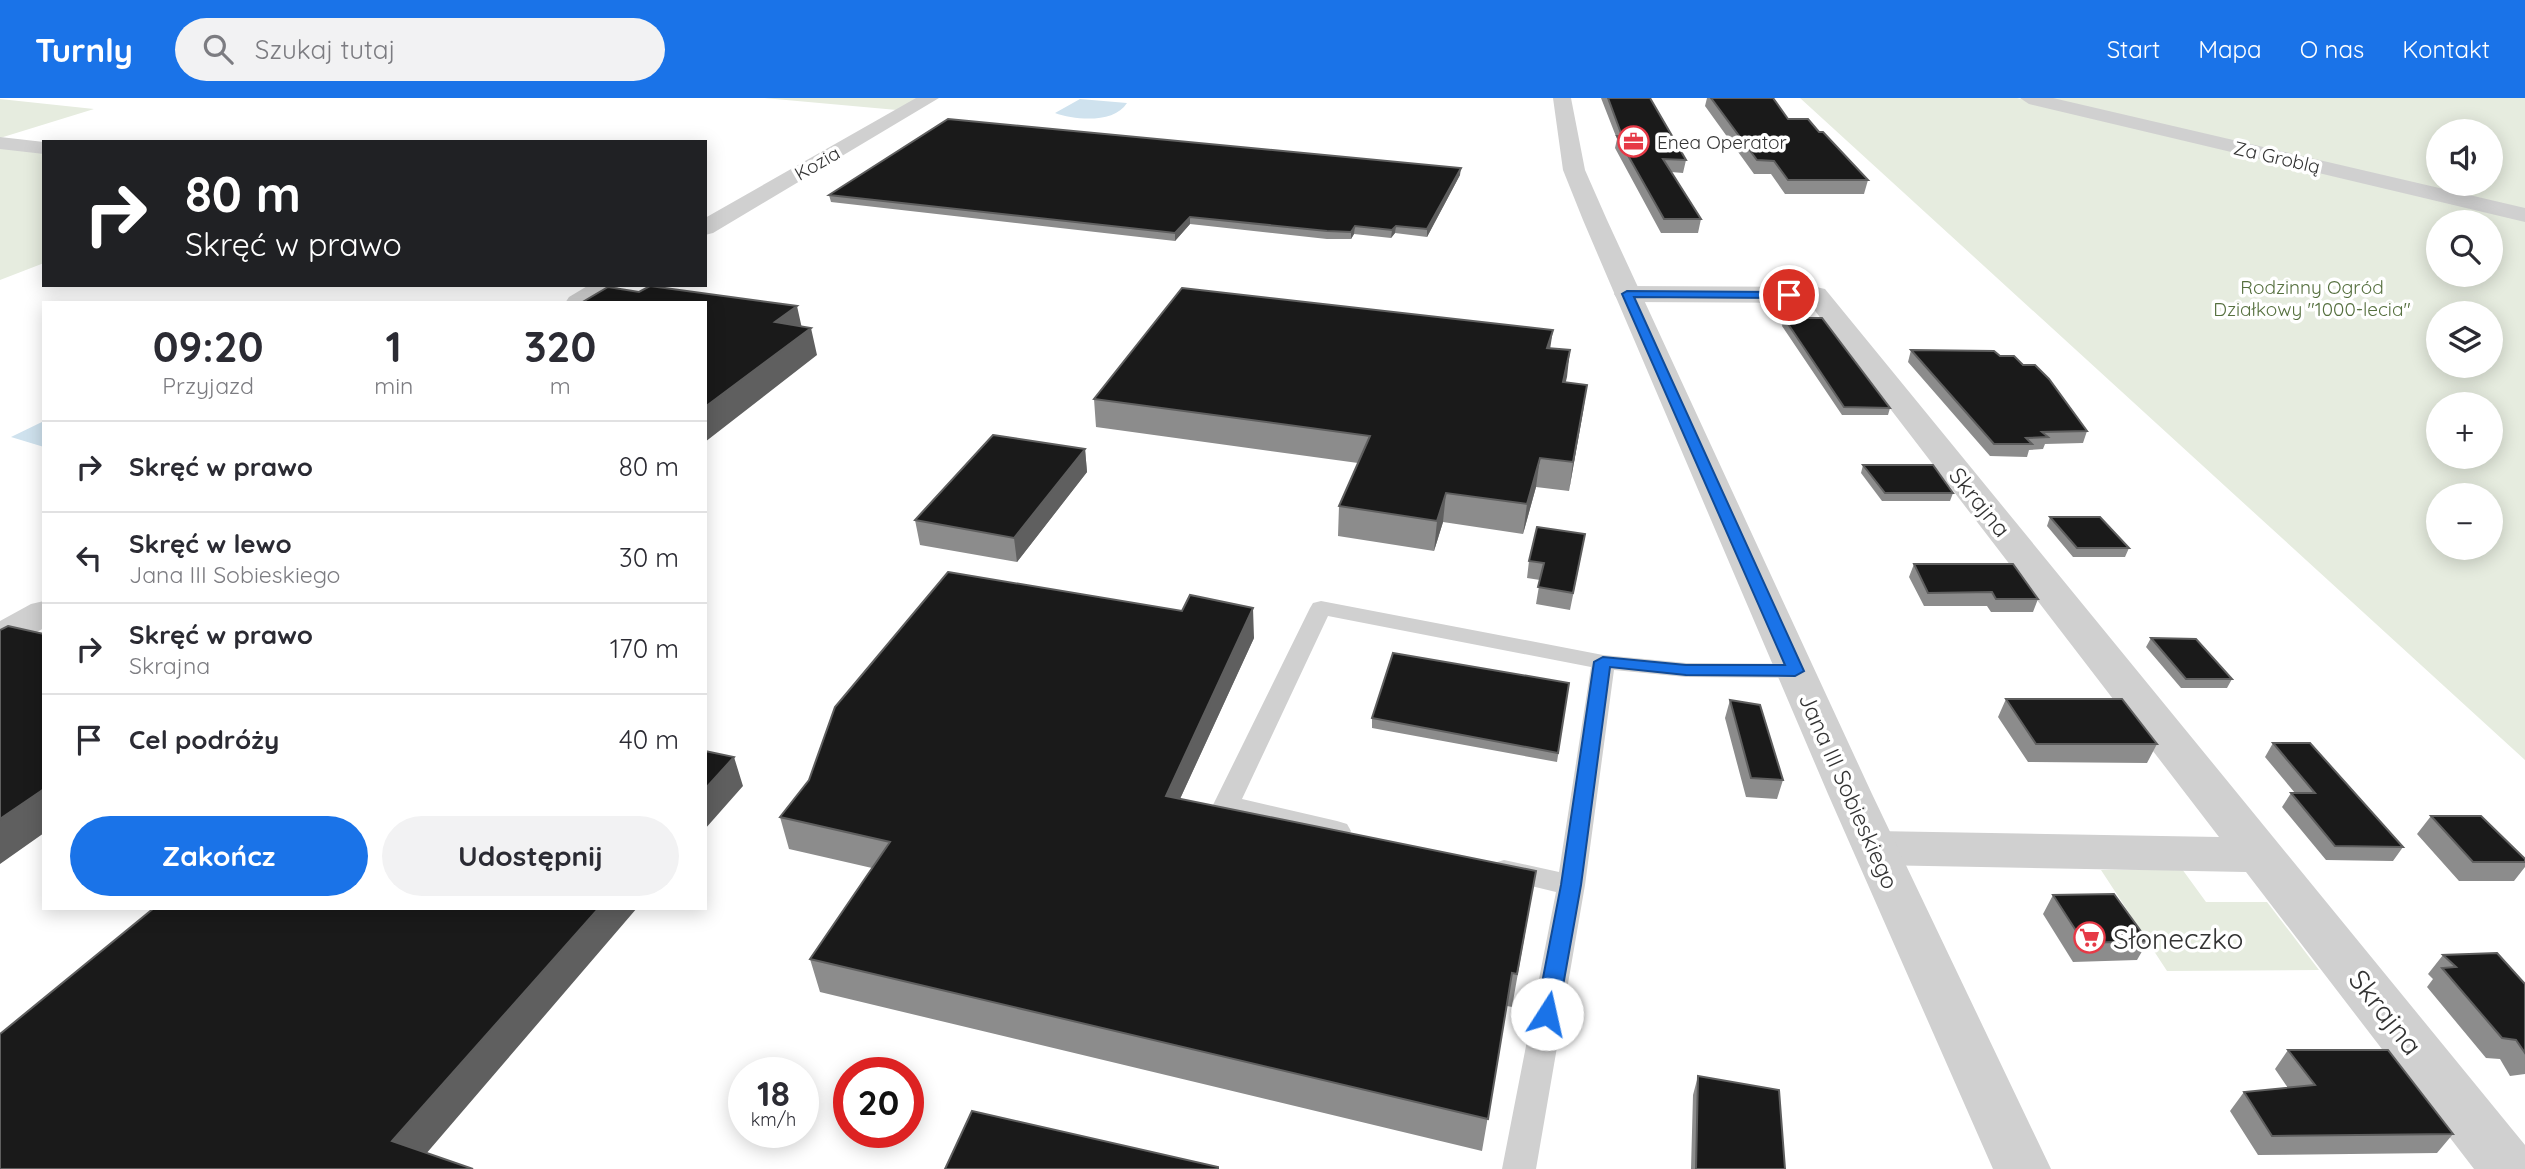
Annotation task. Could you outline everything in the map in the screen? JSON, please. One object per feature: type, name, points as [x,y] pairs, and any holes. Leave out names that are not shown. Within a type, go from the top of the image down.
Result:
[{"type":"street","name":"Kozia","points":[[707,227],[930,98]]},
{"type":"street","name":"Jana III Sobieskiego","points":[[1561,98],[1574,170],[1627,294],[2022,1169]]},
{"type":"street","name":"Za Groblą","points":[[2029,98],[2525,215]]},
{"type":"street","points":[[0,143],[42,148]]},
{"type":"street","points":[[581,301],[605,287]]},
{"type":"street","name":"Skrajna","points":[[1627,294],[1816,295],[2263,855],[2509,1169]]},
{"type":"street","points":[[0,637],[42,613]]},
{"type":"street","points":[[1875,848],[2263,855]]},
{"type":"lane","points":[[1359,836],[1226,806],[1321,608],[1603,662],[1686,670],[1795,671]]},
{"type":"lane","points":[[1519,1169],[1571,885],[1603,662]]},
{"type":"lane","points":[[1478,864],[1571,885]]},
{"type":"green space","points":[[764,98],[925,98],[897,110]]},
{"type":"green space","name":"Rodzinny Ogród Działkowy \"1000-lecia\"","points":[[1800,98],[2017,98],[2487,210],[2426,210],[2426,287],[2503,287],[2503,214],[2525,219],[2525,760]]},
{"type":"green space","points":[[2042,98],[2525,98],[2525,211],[2461,196],[2503,196],[2503,119],[2426,119],[2426,188]]},
{"type":"green space","points":[[0,99],[94,109],[0,138]]},
{"type":"green space","points":[[0,146],[42,151],[42,264],[0,280]]},
{"type":"green space","points":[[2182,869],[2206,902],[2267,902],[2319,970],[2167,971],[2101,870]]},
{"type":"water","points":[[1080,99],[1127,103],[1121,110],[1104,117],[1083,118],[1055,113]]},
{"type":"water","points":[[42,422],[42,446],[11,437]]},
{"type":"building","points":[[1608,98],[1650,98],[1686,160],[1663,159],[1701,219],[1664,219],[1617,136],[1622,136]]},
{"type":"building","points":[[1711,98],[1773,98],[1788,119],[1808,119],[1868,180],[1788,180],[1774,161],[1757,160]]},
{"type":"building","points":[[948,119],[1461,168],[1427,229],[1396,226],[1392,230],[1355,226],[1351,232],[1327,231],[1190,217],[1175,233],[829,195]]},
{"type":"building","points":[[608,287],[639,292],[648,287],[657,287],[797,306],[775,322],[811,328],[707,406],[707,301],[584,301]]},
{"type":"building","points":[[1182,288],[1553,330],[1547,348],[1570,350],[1563,382],[1587,385],[1573,462],[1540,458],[1527,504],[1446,493],[1437,521],[1339,506],[1370,436],[1094,399]]},
{"type":"building","points":[[1784,318],[1822,318],[1890,408],[1844,407]]},
{"type":"building","points":[[1911,350],[1994,351],[2000,356],[2014,356],[2023,365],[2035,365],[2049,379],[2087,431],[2042,432],[2048,437],[2026,438],[2032,444],[1994,444]]},
{"type":"building","points":[[993,435],[1085,449],[1014,538],[915,520]]},
{"type":"building","points":[[1863,465],[1933,465],[1953,493],[1885,493]]},
{"type":"building","points":[[2050,517],[2100,517],[2129,548],[2077,548]]},
{"type":"building","points":[[1537,527],[1585,534],[1573,593],[1538,587],[1544,563],[1529,561]]},
{"type":"building","points":[[1914,564],[2013,564],[2038,599],[1996,599],[1992,592],[1928,593]]},
{"type":"building","points":[[948,572],[1182,611],[1190,595],[1253,608],[1166,796],[1536,871],[1517,974],[1512,973],[1488,1119],[810,959],[890,842],[780,817],[809,780],[835,707]]},
{"type":"building","points":[[8,626],[42,634],[42,790],[0,819],[0,630]]},
{"type":"building","points":[[2151,638],[2196,639],[2232,679],[2186,679]]},
{"type":"building","points":[[1393,653],[1569,683],[1558,753],[1372,718]]},
{"type":"building","points":[[2006,699],[2122,699],[2157,744],[2036,744]]},
{"type":"building","points":[[1730,700],[1760,705],[1783,780],[1751,778]]},
{"type":"building","points":[[2273,743],[2310,743],[2403,847],[2335,846],[2291,793],[2315,793]]},
{"type":"building","points":[[707,751],[734,757],[707,787]]},
{"type":"building","points":[[2431,816],[2481,816],[2525,862],[2473,862]]},
{"type":"building","points":[[2114,894],[2148,941],[2084,943],[2053,895]]},
{"type":"building","points":[[152,910],[597,910],[392,1141],[473,1169],[0,1169],[0,1034]]},
{"type":"building","points":[[2497,953],[2525,984],[2525,1053],[2516,1040],[2502,1038],[2442,968],[2456,967],[2443,955]]},
{"type":"building","points":[[2288,1050],[2388,1050],[2453,1134],[2272,1136],[2244,1092],[2315,1085]]},
{"type":"building","points":[[1698,1076],[1779,1090],[1785,1169],[1696,1169]]},
{"type":"building","points":[[972,1111],[1218,1167],[1218,1169],[945,1169]]},
{"type":"place","name":"Enea Operator","points":[[1634,142]]},
{"type":"place","name":"Słoneczko","points":[[2090,938]]},
{"type":"route","points":[[1547,1014],[1571,885],[1603,662],[1686,670],[1795,671],[1627,294],[1789,295]]}]
